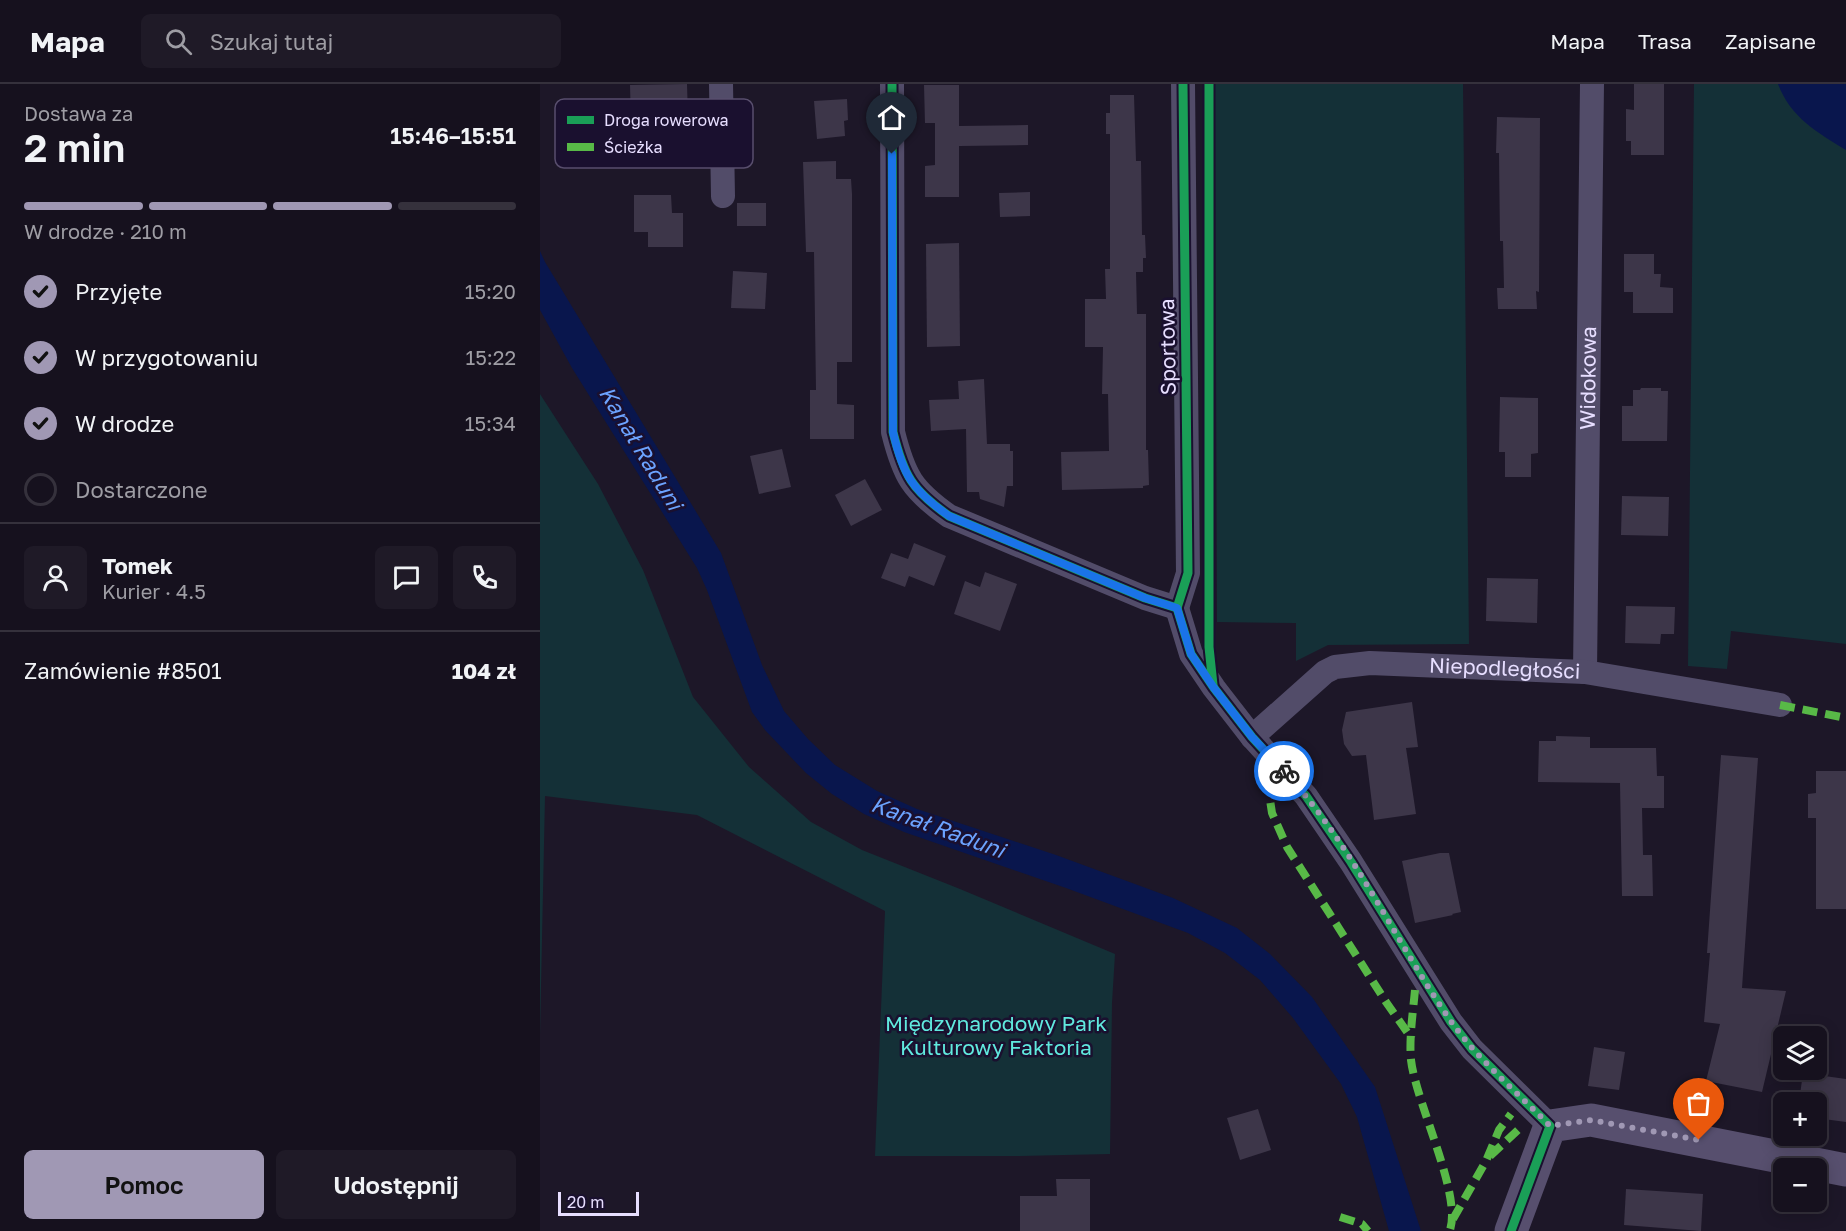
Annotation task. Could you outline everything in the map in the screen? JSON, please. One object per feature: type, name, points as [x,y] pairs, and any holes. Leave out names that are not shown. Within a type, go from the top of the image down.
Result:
[{"type":"street","points":[[721,84],[721,99]]},
{"type":"street","points":[[892,84],[893,432],[909,479],[926,500],[949,516],[1145,598],[1177,608],[1191,654],[1252,737],[1306,796],[1352,862],[1451,1022],[1472,1048],[1550,1126]]},
{"type":"street","name":"Sportowa","points":[[1177,608],[1188,573],[1183,84]]},
{"type":"street","name":"Widokowa","points":[[1585,672],[1592,84]]},
{"type":"street","points":[[722,168],[723,196]]},
{"type":"street","name":"Niepodległości","points":[[1252,737],[1301,692],[1335,667],[1370,663],[1585,672],[1780,705]]},
{"type":"street","points":[[1550,1126],[1591,1120],[1846,1170]]},
{"type":"street","points":[[1511,1231],[1550,1126]]},
{"type":"green space","points":[[1215,84],[1463,84],[1469,644],[1328,645],[1296,661],[1296,623],[1217,622]]},
{"type":"green space","points":[[1694,84],[1846,84],[1846,644],[1731,631],[1727,669],[1688,666]]},
{"type":"green space","name":"Międzynarodowy Park Kulturowy Faktoria","points":[[540,394],[598,484],[643,570],[693,697],[749,767],[811,822],[862,850],[1115,954],[1110,1154],[875,1156],[885,911],[697,815],[545,796],[540,1035]]},
{"type":"water","points":[[1778,84],[1846,84],[1846,150],[1806,123],[1790,106]]},
{"type":"water","name":"Kanał Raduni","points":[[540,251],[721,553],[762,665],[784,711],[808,739],[835,765],[877,791],[917,809],[1056,855],[1173,898],[1237,928],[1270,954],[1312,997],[1375,1087],[1421,1231],[1389,1231],[1357,1117],[1341,1084],[1293,1018],[1260,980],[1225,953],[1188,933],[904,832],[864,814],[832,794],[806,773],[765,730],[752,712],[697,568],[572,368],[540,310]]},
{"type":"building","points":[[687,84],[687,99],[630,99],[630,85]]},
{"type":"building","points":[[1634,84],[1664,84],[1664,155],[1631,155],[1631,141],[1626,141],[1626,109],[1634,110]]},
{"type":"building","points":[[924,85],[959,85],[959,126],[1028,125],[1028,145],[959,146],[959,197],[925,197],[925,166],[935,165],[935,123],[925,123]]},
{"type":"building","points":[[1110,95],[1134,95],[1136,161],[1141,161],[1142,235],[1145,235],[1146,258],[1143,258],[1143,272],[1136,272],[1137,314],[1146,314],[1146,450],[1148,450],[1149,485],[1143,488],[1062,490],[1061,452],[1109,451],[1108,394],[1102,394],[1103,347],[1085,347],[1085,299],[1106,299],[1105,269],[1110,269],[1110,134],[1106,134],[1106,113],[1110,113]]},
{"type":"building","points":[[847,99],[848,120],[844,121],[845,136],[817,139],[814,101]]},
{"type":"building","points":[[1497,117],[1540,118],[1537,309],[1498,309],[1497,288],[1504,288],[1503,241],[1500,241],[1499,153],[1496,153]]},
{"type":"building","points":[[836,161],[836,179],[851,179],[852,194],[852,362],[837,362],[837,404],[854,405],[854,439],[810,439],[810,390],[816,390],[814,252],[806,252],[803,162]]},
{"type":"building","points":[[1030,192],[1030,216],[1000,217],[999,193]]},
{"type":"building","points":[[634,195],[671,195],[672,213],[683,213],[683,247],[648,247],[648,232],[634,232]]},
{"type":"building","points":[[737,203],[766,203],[766,226],[737,226]]},
{"type":"building","points":[[959,243],[960,346],[927,347],[926,244]]},
{"type":"building","points":[[1624,254],[1654,254],[1654,274],[1661,274],[1660,287],[1673,288],[1673,313],[1633,313],[1633,292],[1624,292]]},
{"type":"building","points":[[733,271],[767,273],[765,309],[731,308]]},
{"type":"building","points":[[984,379],[987,444],[1010,444],[1010,451],[1013,451],[1013,486],[1007,486],[1004,507],[980,499],[979,492],[967,492],[966,429],[931,431],[929,400],[959,399],[958,381]]},
{"type":"building","points":[[1661,388],[1661,391],[1668,391],[1667,441],[1622,441],[1622,406],[1633,406],[1633,390]]},
{"type":"building","points":[[1500,397],[1538,398],[1538,453],[1531,454],[1531,477],[1505,477],[1505,452],[1499,452]]},
{"type":"building","points":[[782,449],[791,487],[759,494],[750,456]]},
{"type":"building","points":[[865,479],[882,510],[851,526],[835,495]]},
{"type":"building","points":[[1622,496],[1669,497],[1668,536],[1621,535]]},
{"type":"building","points":[[914,543],[946,556],[934,586],[909,576],[905,587],[881,578],[891,553],[908,559]]},
{"type":"building","points":[[985,572],[1017,584],[1000,631],[954,614],[965,581],[980,587]]},
{"type":"building","points":[[1487,578],[1538,579],[1537,623],[1486,621]]},
{"type":"building","points":[[1626,606],[1675,607],[1674,634],[1661,634],[1660,644],[1625,643]]},
{"type":"building","points":[[1412,702],[1418,747],[1406,748],[1416,814],[1374,820],[1366,755],[1352,756],[1344,744],[1342,730],[1346,712]]},
{"type":"building","points":[[1556,736],[1590,737],[1590,748],[1656,748],[1657,776],[1664,776],[1664,808],[1642,808],[1643,855],[1652,855],[1653,896],[1622,896],[1620,783],[1538,782],[1539,741],[1556,741]]},
{"type":"building","points":[[1721,755],[1758,758],[1742,988],[1786,991],[1778,1026],[1773,1026],[1773,1046],[1762,1092],[1706,1081],[1720,1024],[1704,1022],[1710,953],[1707,953]]},
{"type":"building","points":[[1816,771],[1846,771],[1846,909],[1816,909],[1816,818],[1808,818],[1808,794],[1816,793]]},
{"type":"building","points":[[1449,853],[1461,912],[1415,923],[1402,861]]},
{"type":"building","points":[[1594,1047],[1625,1052],[1619,1090],[1588,1086]]},
{"type":"building","points":[[1827,1076],[1846,1079],[1846,1122],[1827,1119],[1827,1092],[1800,1092],[1802,1080],[1827,1080]]},
{"type":"building","points":[[1258,1109],[1271,1150],[1240,1160],[1227,1118]]},
{"type":"building","points":[[1056,1179],[1090,1179],[1090,1231],[1020,1231],[1020,1196],[1057,1196]]},
{"type":"building","points":[[1626,1189],[1703,1194],[1701,1231],[1624,1225]]},
{"type":"marked path","points":[[1780,705],[1846,718]]},
{"type":"marked path","points":[[1271,780],[1272,813],[1287,847],[1412,1039]]},
{"type":"marked path","points":[[1415,990],[1411,1060],[1450,1194],[1452,1214],[1450,1230]]},
{"type":"marked path","points":[[1453,1219],[1486,1161],[1499,1130],[1511,1114]]},
{"type":"marked path","points":[[1490,1156],[1518,1130]]},
{"type":"marked path","points":[[1340,1217],[1362,1224],[1368,1231]]},
{"type":"cycle path","points":[[892,84],[893,432],[901,460],[911,481],[926,498],[949,516],[1145,598],[1177,608]]},
{"type":"cycle path","points":[[1177,608],[1188,573],[1183,84]]},
{"type":"cycle path","points":[[1209,84],[1209,647],[1213,685]]},
{"type":"cycle path","points":[[1177,608],[1191,654],[1252,737],[1306,796],[1351,862],[1451,1022],[1472,1049],[1550,1126],[1511,1231]]},
{"type":"way so far","points":[[1284,771],[1306,796],[1352,862],[1451,1022],[1472,1048],[1550,1126],[1591,1120],[1699,1140]]},
{"type":"route","points":[[892,154],[893,432],[909,479],[926,500],[949,516],[1145,598],[1177,608],[1191,654],[1252,737],[1284,771]]}]
